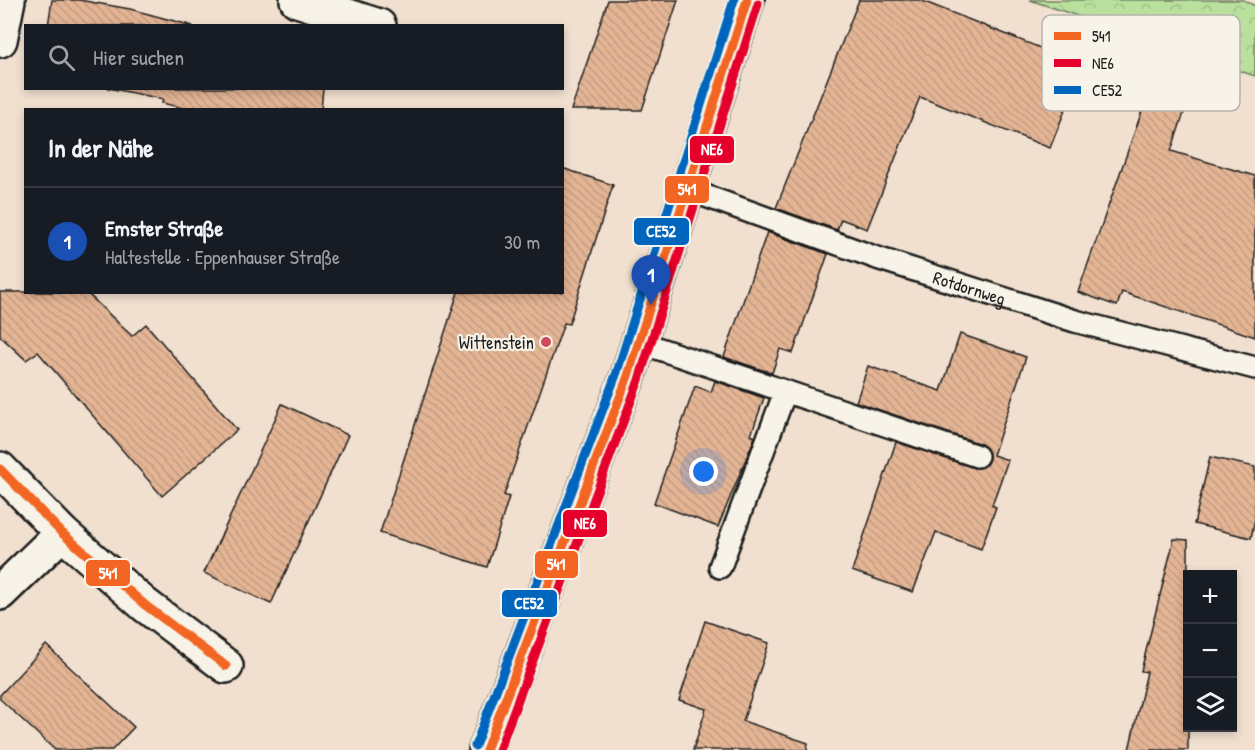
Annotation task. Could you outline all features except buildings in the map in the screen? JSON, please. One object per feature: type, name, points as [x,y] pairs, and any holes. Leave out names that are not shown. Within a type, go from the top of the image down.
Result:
[{"type":"main road","points":[[486,750],[547,595],[639,342],[689,190],[747,0]]},
{"type":"street","points":[[0,40],[8,0]]},
{"type":"street","points":[[297,0],[373,24]]},
{"type":"street","points":[[0,469],[62,533],[145,605],[226,666]]},
{"type":"street","points":[[0,593],[62,533]]},
{"type":"lane","name":"Rotdornweg","points":[[689,190],[877,258],[1076,321],[1255,368]]},
{"type":"lane","points":[[639,342],[977,456]]},
{"type":"lane","points":[[720,567],[785,392]]},
{"type":"green space","points":[[1030,0],[1244,0],[1255,6],[1255,76],[1240,71],[1240,15],[1074,15]]},
{"type":"transit line","name":"CE52","points":[[475,746],[617,372],[734,0]]},
{"type":"transit line","name":"541","points":[[486,750],[628,376],[747,0]]},
{"type":"transit line","name":"NE6","points":[[499,750],[639,380],[758,4]]},
{"type":"transit line","name":"541","points":[[0,469],[62,533],[145,605],[226,666]]},
{"type":"place","name":"Emster Straße","points":[[651,305]]},
{"type":"place","name":"Wittenstein","points":[[546,342]]}]
